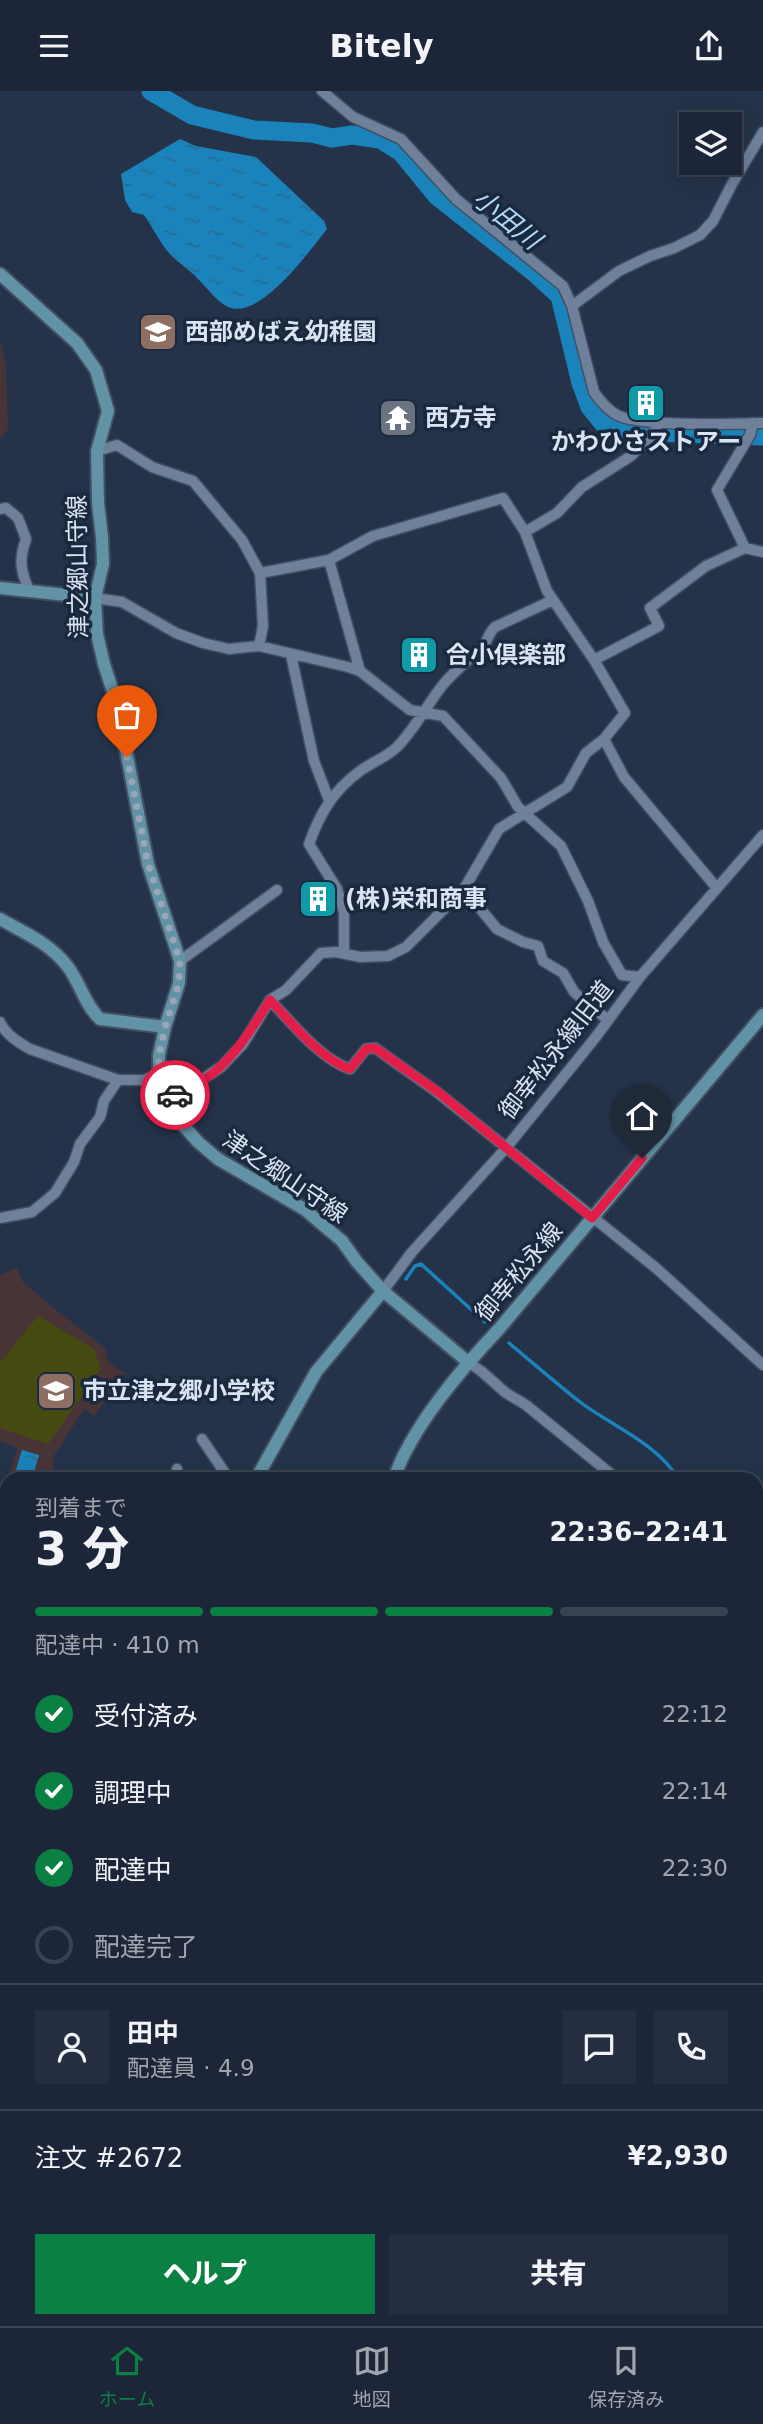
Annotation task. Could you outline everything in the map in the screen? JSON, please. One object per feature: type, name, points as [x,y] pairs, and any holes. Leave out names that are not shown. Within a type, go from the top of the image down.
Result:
[{"type":"main road","name":"津之郷山守線","points":[[0,274],[77,343],[96,370],[108,411],[97,451],[103,564],[95,599],[97,634],[117,704],[148,864],[180,961],[179,983],[159,1055],[159,1074],[167,1098],[182,1124],[198,1142],[218,1159],[274,1190],[313,1217],[342,1241],[383,1291]]},
{"type":"main road","points":[[0,588],[95,599]]},
{"type":"main road","points":[[0,919],[57,953],[70,969],[100,1019],[165,1027]]},
{"type":"main road","name":"御幸松永線","points":[[397,1472],[412,1439],[468,1362],[499,1329],[763,1015]]},
{"type":"main road","points":[[260,1472],[316,1372],[383,1291],[468,1362]]},
{"type":"street","points":[[322,91],[353,117],[401,139],[456,199],[563,286],[572,306],[594,392],[602,404],[618,415],[657,428],[755,427]]},
{"type":"street","points":[[572,306],[619,271],[650,256],[674,249],[700,235],[713,221],[763,132]]},
{"type":"street","points":[[745,548],[717,490],[755,427]]},
{"type":"street","points":[[525,531],[557,513],[582,488],[631,456],[657,428]]},
{"type":"street","points":[[97,451],[117,445],[152,467],[193,481],[242,540],[260,573],[263,626],[259,646]]},
{"type":"street","points":[[167,1098],[185,1091],[221,1067],[243,1044],[270,1000],[286,989],[321,953],[360,957],[388,956],[406,947],[464,889],[499,829],[567,787],[586,753],[604,739],[625,713],[594,660],[553,600],[534,560],[525,531],[503,498],[373,536],[328,560],[260,573]]},
{"type":"street","points":[[0,509],[6,508],[18,518],[26,539],[20,556],[23,577],[29,590]]},
{"type":"street","points":[[594,660],[659,626],[650,608],[706,566],[745,548],[763,552]]},
{"type":"street","points":[[328,560],[360,671]]},
{"type":"street","points":[[95,599],[122,602],[176,633],[203,643],[229,649],[259,646],[360,671],[410,711],[443,716],[501,778],[518,807],[561,846],[588,901],[603,942],[622,975],[640,977]]},
{"type":"street","points":[[344,954],[344,912],[337,889],[309,844],[321,813],[329,800],[359,772],[396,748],[412,725],[424,714],[443,685],[483,648],[495,627],[553,600]]},
{"type":"street","points":[[291,655],[314,761],[329,800]]},
{"type":"street","points":[[604,739],[624,777],[716,887]]},
{"type":"street","name":"御幸松永線旧道","points":[[383,1291],[412,1252],[506,1148],[640,977],[763,835]]},
{"type":"street","points":[[464,889],[497,929],[538,946],[542,961],[563,973],[574,992],[608,1020]]},
{"type":"street","points":[[180,961],[276,890]]},
{"type":"street","points":[[270,1000],[310,1042],[342,1066],[350,1069],[366,1049],[375,1048],[438,1092],[656,1268],[763,1365]]},
{"type":"street","points":[[0,1022],[3,1029],[17,1042],[30,1049],[118,1080],[144,1080],[159,1074]]},
{"type":"street","points":[[0,1218],[32,1212],[55,1193],[74,1162],[80,1144],[100,1118],[104,1101],[118,1080]]},
{"type":"street","points":[[468,1362],[608,1472]]},
{"type":"street","points":[[202,1439],[224,1472]]},
{"type":"shaded area","points":[[0,339],[6,367],[8,429],[0,439]]},
{"type":"shaded area","name":"市立津之郷小学校","points":[[17,1268],[22,1281],[105,1348],[109,1363],[125,1373],[94,1416],[84,1409],[53,1457],[54,1472],[9,1472],[18,1448],[0,1441],[0,1275]]},
{"type":"green space","points":[[38,1316],[94,1349],[101,1369],[48,1444],[0,1428],[0,1359],[2,1360]]},
{"type":"water","points":[[180,139],[196,146],[256,157],[324,221],[327,229],[296,267],[268,295],[253,305],[239,309],[219,301],[170,255],[144,215],[132,212],[125,200],[121,174]]},
{"type":"water","points":[[22,1450],[39,1455],[34,1472],[15,1472]]},
{"type":"waterway","name":"小田川","points":[[151,91],[192,115],[254,130],[312,133],[332,138],[352,135],[380,139],[401,152],[437,196],[560,296],[581,383],[590,407],[604,424],[627,431],[763,436]]},
{"type":"waterway","points":[[406,1279],[415,1266],[421,1264],[485,1322]]},
{"type":"waterway","points":[[509,1343],[580,1402],[660,1456],[673,1472]]},
{"type":"way so far","points":[[127,757],[148,864],[180,961],[179,983],[159,1055],[159,1074],[167,1098],[175,1095]]},
{"type":"place","name":"西部めばえ幼稚園","points":[[158,332]]},
{"type":"place","name":"かわひさストアー","points":[[646,403]]},
{"type":"place","name":"西方寺","points":[[398,418]]},
{"type":"place","name":"合小倶楽部","points":[[419,655]]},
{"type":"place","name":"(株)栄和商事","points":[[318,899]]},
{"type":"place","name":"市立津之郷小学校","points":[[56,1391]]},
{"type":"route","points":[[175,1095],[221,1067],[243,1044],[270,1000],[310,1042],[342,1066],[350,1069],[366,1049],[375,1048],[438,1092],[592,1218],[642,1158]]}]
